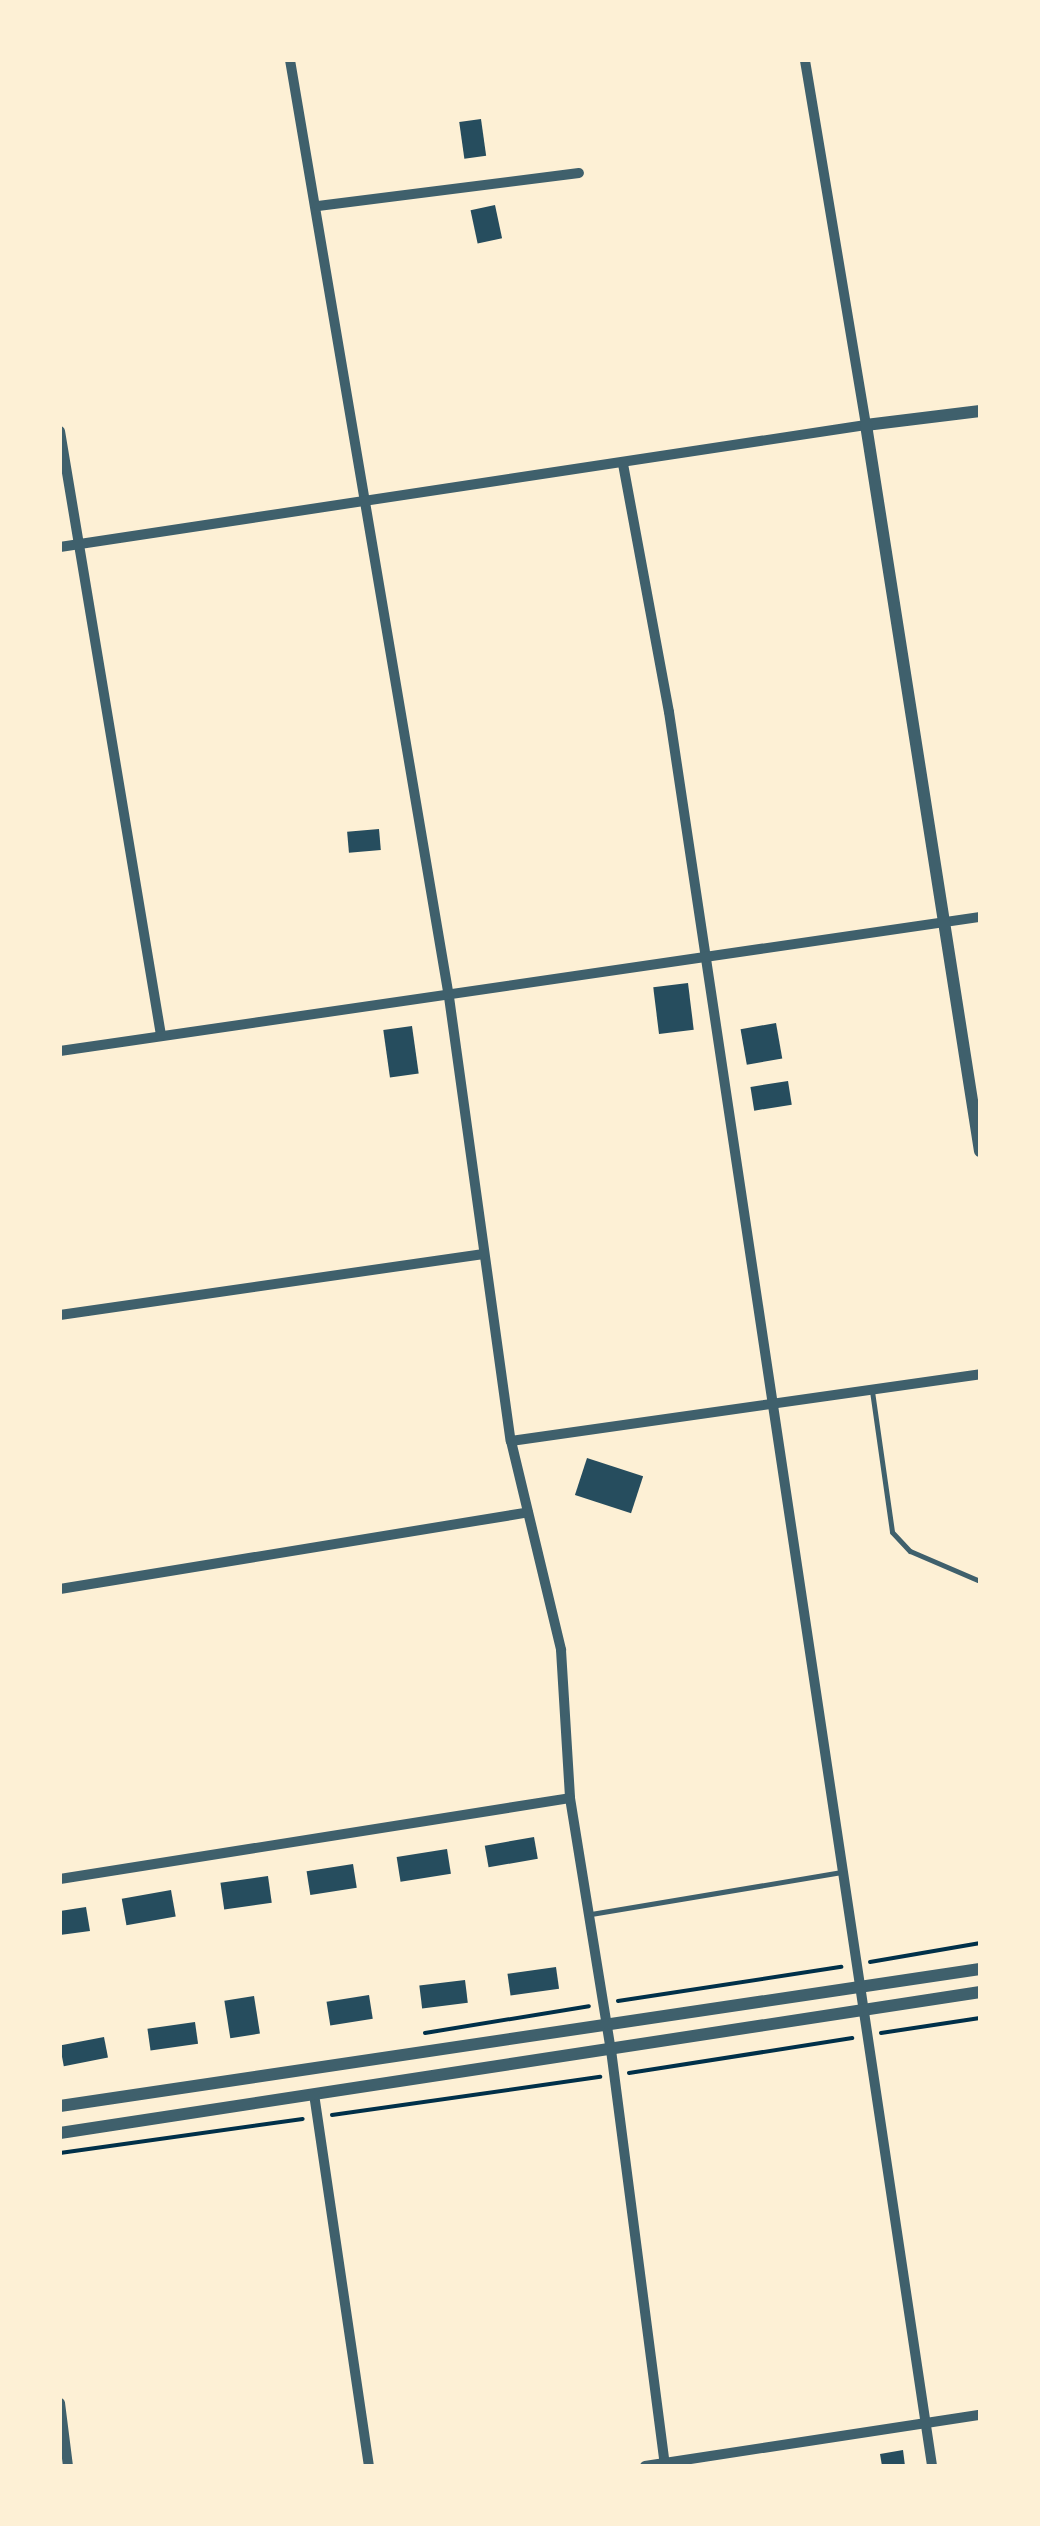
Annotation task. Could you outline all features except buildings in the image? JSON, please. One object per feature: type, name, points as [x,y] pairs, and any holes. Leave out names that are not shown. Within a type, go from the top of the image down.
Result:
[{"type":"street","points":[[290,60],[318,206],[364,503],[449,997],[511,1441],[561,1650],[570,1798],[615,2075],[665,2465]]},
{"type":"street","points":[[805,60],[947,922],[980,1152]]},
{"type":"street","points":[[318,206],[578,173]]},
{"type":"street","points":[[60,547],[980,411]]},
{"type":"street","points":[[60,431],[76,545],[161,1035]]},
{"type":"street","points":[[623,464],[669,712],[932,2466]]},
{"type":"street","points":[[60,1051],[980,917]]},
{"type":"street","points":[[60,1315],[484,1254]]},
{"type":"street","points":[[511,1441],[980,1374]]},
{"type":"street","points":[[60,1588],[528,1512]]},
{"type":"street","points":[[60,1880],[570,1798]]},
{"type":"street","points":[[60,2106],[980,1969]]},
{"type":"street","points":[[60,2133],[980,1992]]},
{"type":"street","points":[[314,2094],[369,2466]]},
{"type":"street","points":[[60,2403],[68,2466]]},
{"type":"street","points":[[645,2466],[980,2414]]},
{"type":"lane","points":[[872,1391],[892,1532],[910,1551],[980,1581]]},
{"type":"lane","points":[[588,1914],[843,1871]]},
{"type":"path","points":[[434,2032],[980,1943]]},
{"type":"path","points":[[60,2153],[615,2075],[980,2018]]}]
